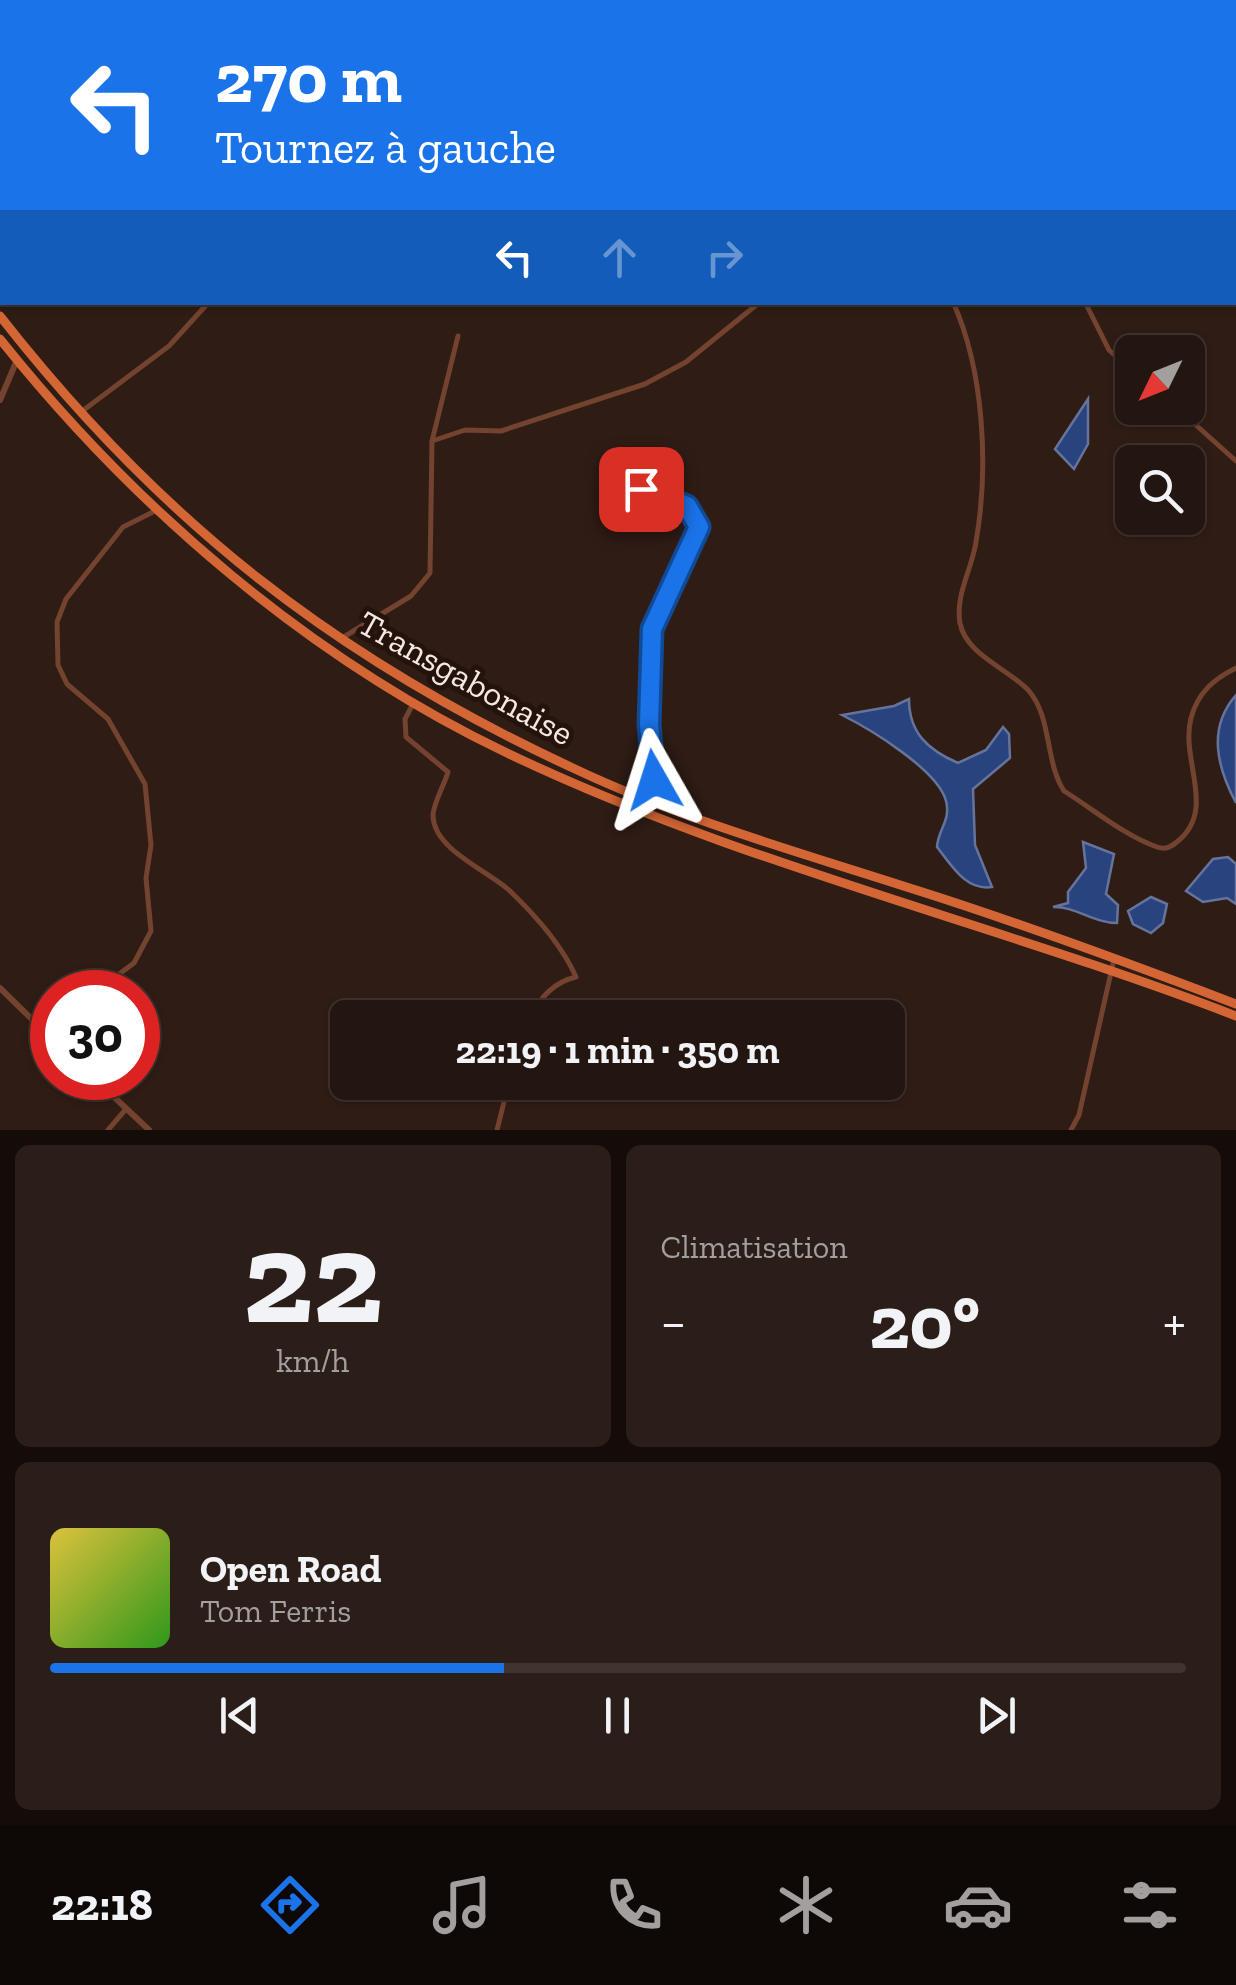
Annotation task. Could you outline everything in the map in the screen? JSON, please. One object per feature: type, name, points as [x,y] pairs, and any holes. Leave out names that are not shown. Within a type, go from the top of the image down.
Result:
[{"type":"highway","name":"Transgabonaise","points":[[0,316],[81,412],[218,547],[338,640],[494,730],[578,771],[1113,964],[1236,1016]]},
{"type":"highway","name":"Transgabonaise","points":[[0,339],[156,510],[265,601],[414,701],[501,750],[718,839],[1236,1004]]},
{"type":"street","points":[[81,412],[169,346],[206,305]]},
{"type":"street","points":[[432,441],[465,430],[501,431],[645,384],[686,362],[756,305]]},
{"type":"street","points":[[953,305],[976,367],[982,428],[978,528],[958,602],[960,620],[971,644],[1013,676],[1037,702],[1064,791],[1139,838],[1161,849],[1171,847],[1191,831],[1198,808],[1190,720],[1211,680],[1236,668]]},
{"type":"street","points":[[1086,305],[1115,355]]},
{"type":"street","points":[[338,640],[411,596],[430,573],[432,441],[458,336]]},
{"type":"street","points":[[0,400],[17,360],[28,351]]},
{"type":"street","points":[[1196,425],[1236,460]]},
{"type":"street","points":[[641,489],[687,506],[699,527],[652,629],[649,724],[654,780],[649,798]]},
{"type":"street","points":[[125,970],[134,963],[150,931],[146,878],[151,845],[145,784],[108,719],[67,684],[58,665],[57,622],[66,599],[123,527],[156,510]]},
{"type":"street","points":[[414,701],[405,718],[406,737],[448,772],[432,814],[436,828],[444,840],[509,890],[566,955],[576,977],[564,980],[540,1000]]},
{"type":"street","points":[[1071,1130],[1079,1115],[1113,964]]},
{"type":"street","points":[[0,988],[30,1017]]},
{"type":"street","points":[[117,1100],[149,1130]]},
{"type":"street","points":[[497,1130],[504,1100]]},
{"type":"street","points":[[108,1130],[126,1109]]},
{"type":"water","points":[[1088,399],[1088,444],[1074,469],[1055,449]]},
{"type":"water","points":[[1236,695],[1236,803],[1220,762],[1218,734]]},
{"type":"water","points":[[909,699],[912,722],[922,739],[958,763],[986,750],[1003,727],[1009,734],[1010,758],[973,789],[975,845],[992,887],[967,881],[937,847],[947,808],[930,776],[885,740],[842,715],[894,706]]},
{"type":"water","points":[[1083,842],[1114,854],[1106,894],[1118,905],[1117,923],[1053,907],[1068,903],[1068,892],[1086,868]]},
{"type":"water","points":[[1228,857],[1236,864],[1236,904],[1227,898],[1203,902],[1186,891],[1213,859]]},
{"type":"water","points":[[1151,897],[1167,904],[1163,923],[1151,933],[1133,924],[1128,911]]},
{"type":"route","points":[[641,489],[687,506],[699,527],[652,629],[649,724],[654,780]]}]
